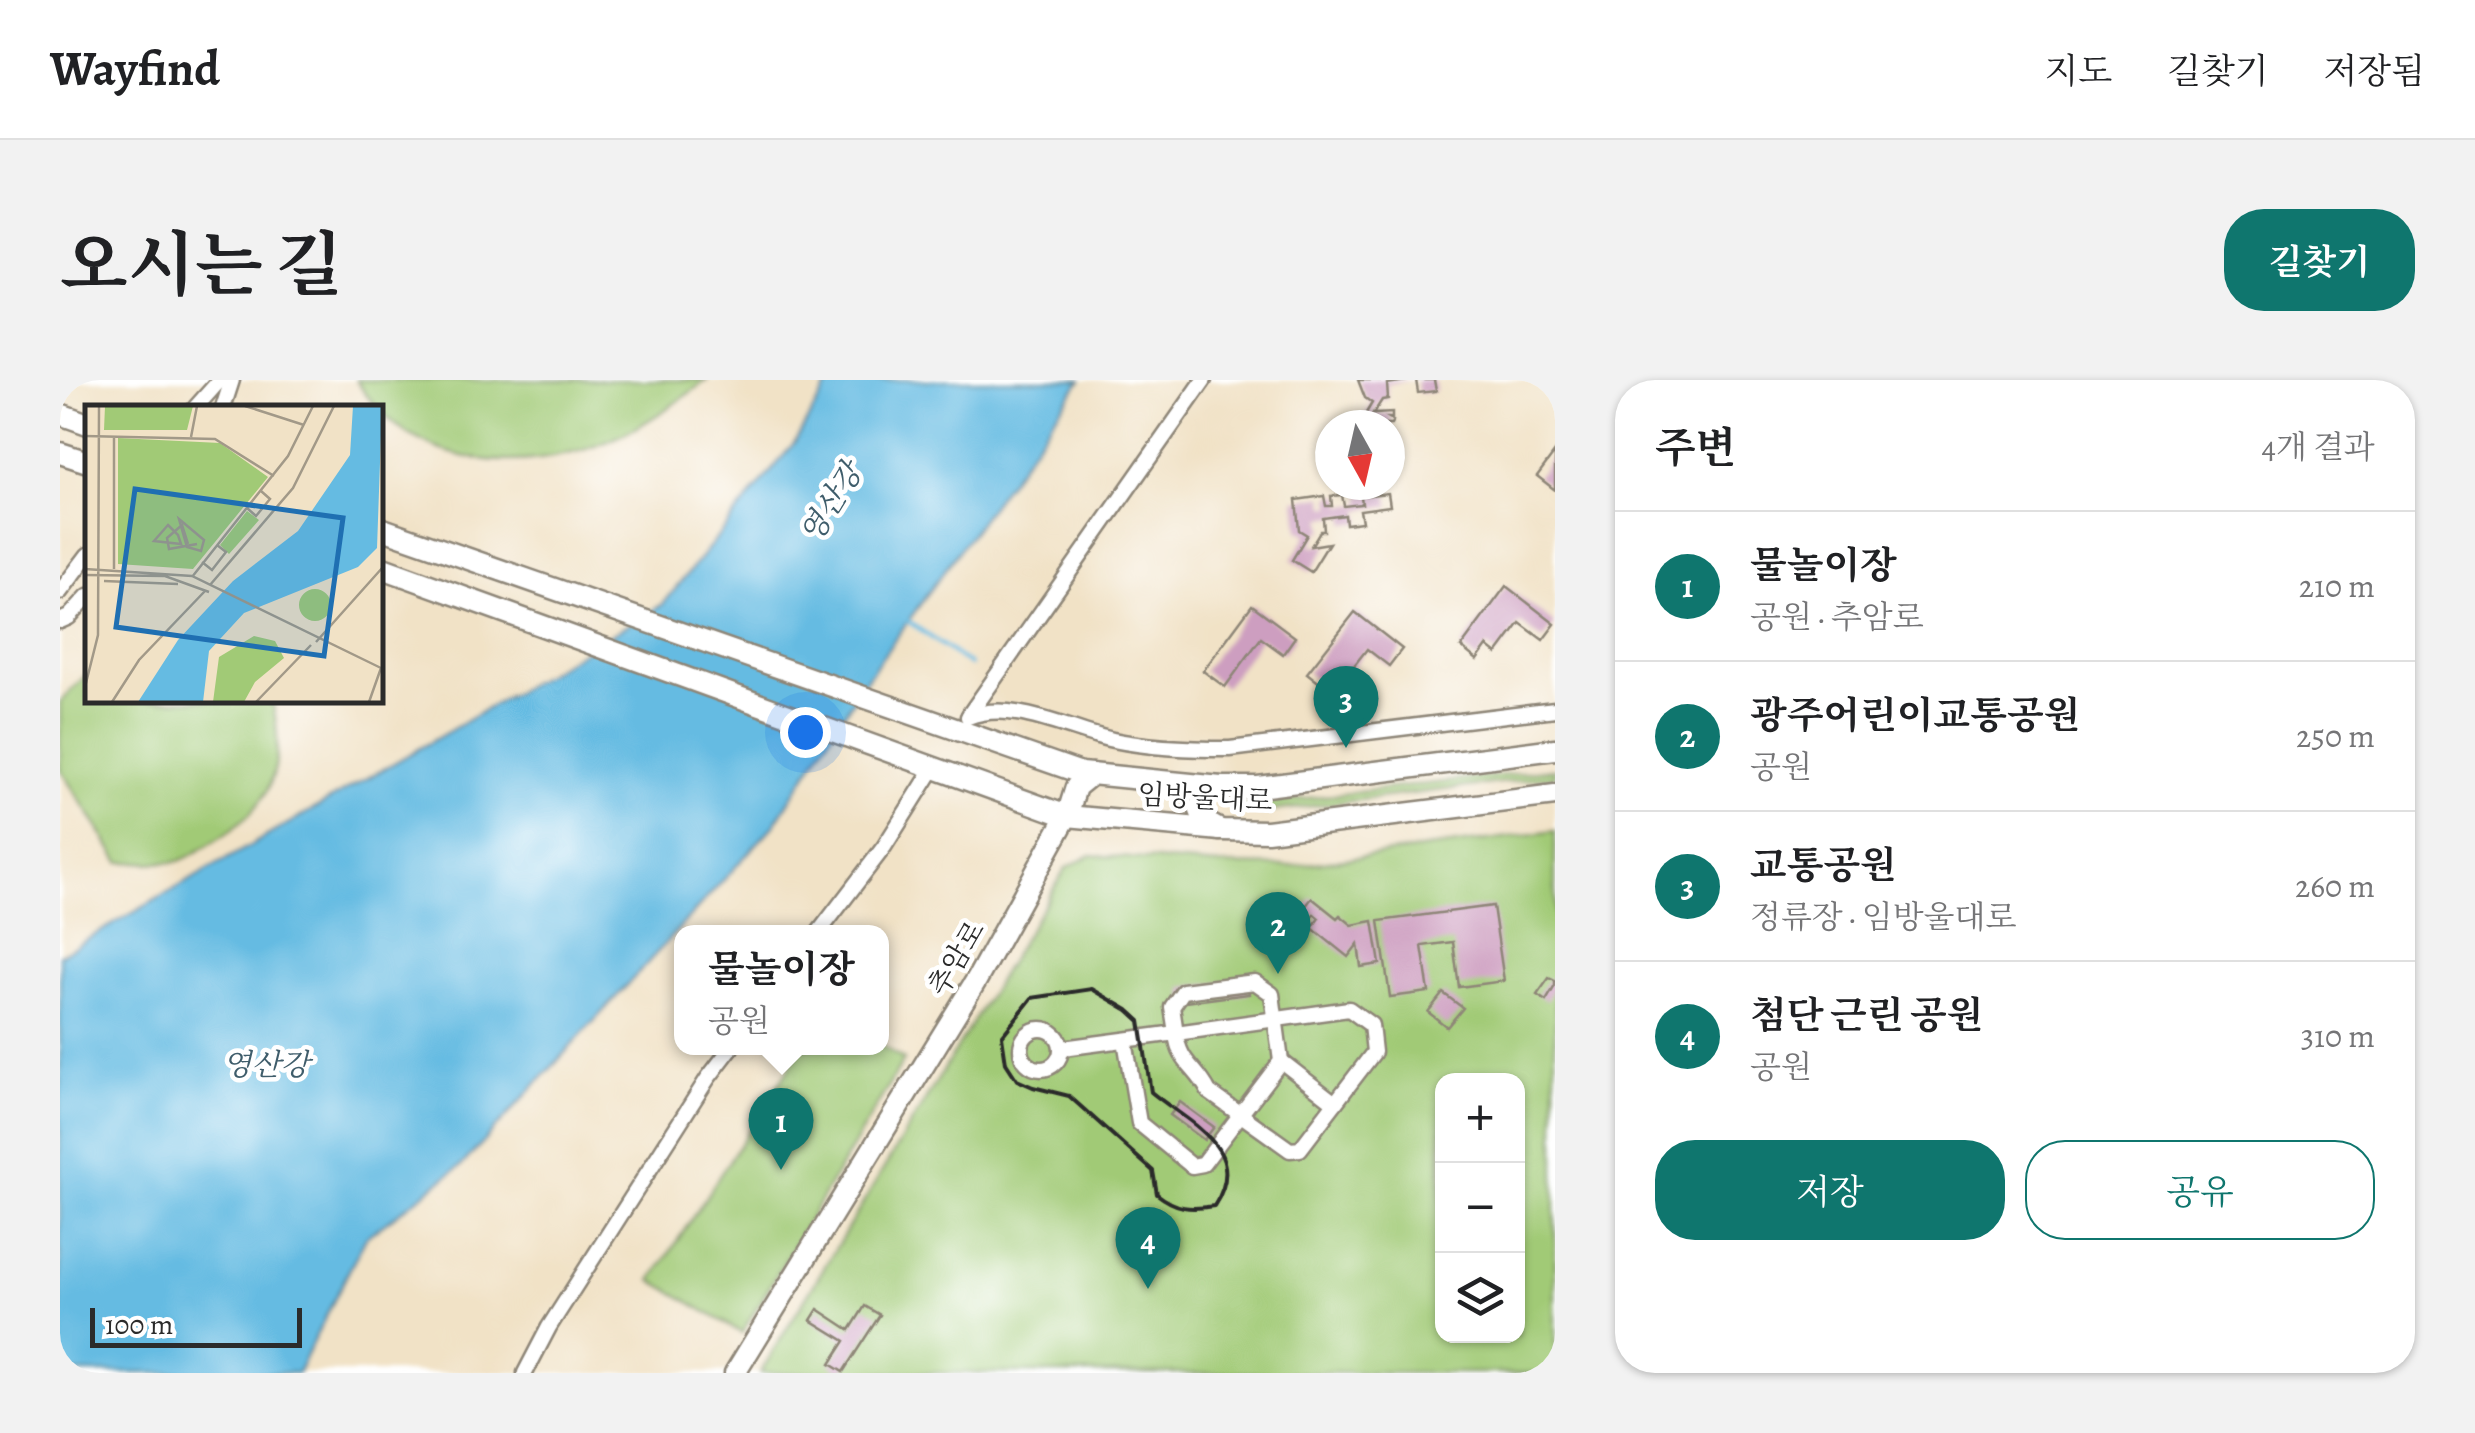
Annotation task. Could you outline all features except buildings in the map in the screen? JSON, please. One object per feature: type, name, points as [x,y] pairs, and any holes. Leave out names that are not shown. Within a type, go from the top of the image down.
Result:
[{"type":"main road","points":[[60,414],[85,423]]},
{"type":"main road","points":[[60,453],[85,461]]},
{"type":"main road","name":"임방울대로","points":[[382,529],[963,724],[1092,774],[1258,787],[1555,749]]},
{"type":"main road","name":"임방울대로","points":[[382,568],[1067,816],[1268,831],[1555,795]]},
{"type":"main road","name":"추암로","points":[[735,1373],[977,979],[1067,816],[1076,787],[1092,774]]},
{"type":"main road","points":[[1222,786],[1203,795],[1199,808],[1204,821],[1222,830]]},
{"type":"street","points":[[198,405],[220,380]]},
{"type":"street","points":[[224,405],[232,380]]},
{"type":"street","points":[[963,724],[1204,380]]},
{"type":"street","points":[[60,592],[85,559]]},
{"type":"street","points":[[60,621],[85,599]]},
{"type":"street","points":[[963,724],[996,709],[1114,740],[1184,749],[1230,749],[1555,709]]},
{"type":"street","points":[[824,925],[884,847],[926,766]]},
{"type":"street","points":[[1063,1048],[1126,1040],[1176,1033],[1275,1019],[1348,1009],[1371,1025],[1374,1052],[1335,1104],[1300,1149],[1290,1150],[1209,1092],[1203,1079],[1178,1054],[1176,1033],[1172,1007],[1184,991],[1254,982],[1272,994],[1275,1019],[1281,1062],[1335,1104]]},
{"type":"street","points":[[1126,1040],[1139,1122],[1192,1166],[1204,1164],[1281,1062]]},
{"type":"street","points":[[525,1373],[549,1327],[726,1055]]},
{"type":"green space","points":[[356,380],[707,380],[626,433],[590,448],[540,459],[478,459],[449,452],[422,442],[382,412],[382,405],[374,405]]},
{"type":"green space","points":[[85,676],[85,702],[272,702],[277,747],[270,784],[248,816],[184,859],[168,863],[120,862],[60,769],[60,702]]},
{"type":"green space","points":[[1555,769],[1555,776],[1272,811],[1238,811],[1232,807]]},
{"type":"green space","points":[[1555,831],[1555,1373],[760,1373],[1066,868],[1091,855],[1292,866]]},
{"type":"green space","points":[[889,1050],[904,1060],[742,1333],[652,1280],[797,1055],[889,1055]]},
{"type":"water","name":"영산강","points":[[831,380],[1081,380],[863,684],[775,824],[682,925],[674,925],[674,934],[462,1165],[366,1237],[297,1373],[60,1373],[60,955],[663,604],[794,443]]},
{"type":"waterway","points":[[905,619],[970,665]]},
{"type":"railway","points":[[1092,989],[1140,1021],[1151,1092],[1198,1128],[1221,1154],[1224,1186],[1214,1206],[1184,1207],[1164,1199],[1157,1194],[1153,1171],[1069,1096],[1017,1080],[1006,1063],[1002,1036],[1032,998],[1092,989]]},
{"type":"place","name":"교통공원","points":[[1346,748]]},
{"type":"place","name":"광주어린이교통공원","points":[[1278,974]]},
{"type":"place","name":"물놀이장","points":[[781,1170]]},
{"type":"place","name":"첨단 근린 공원","points":[[1148,1289]]}]
